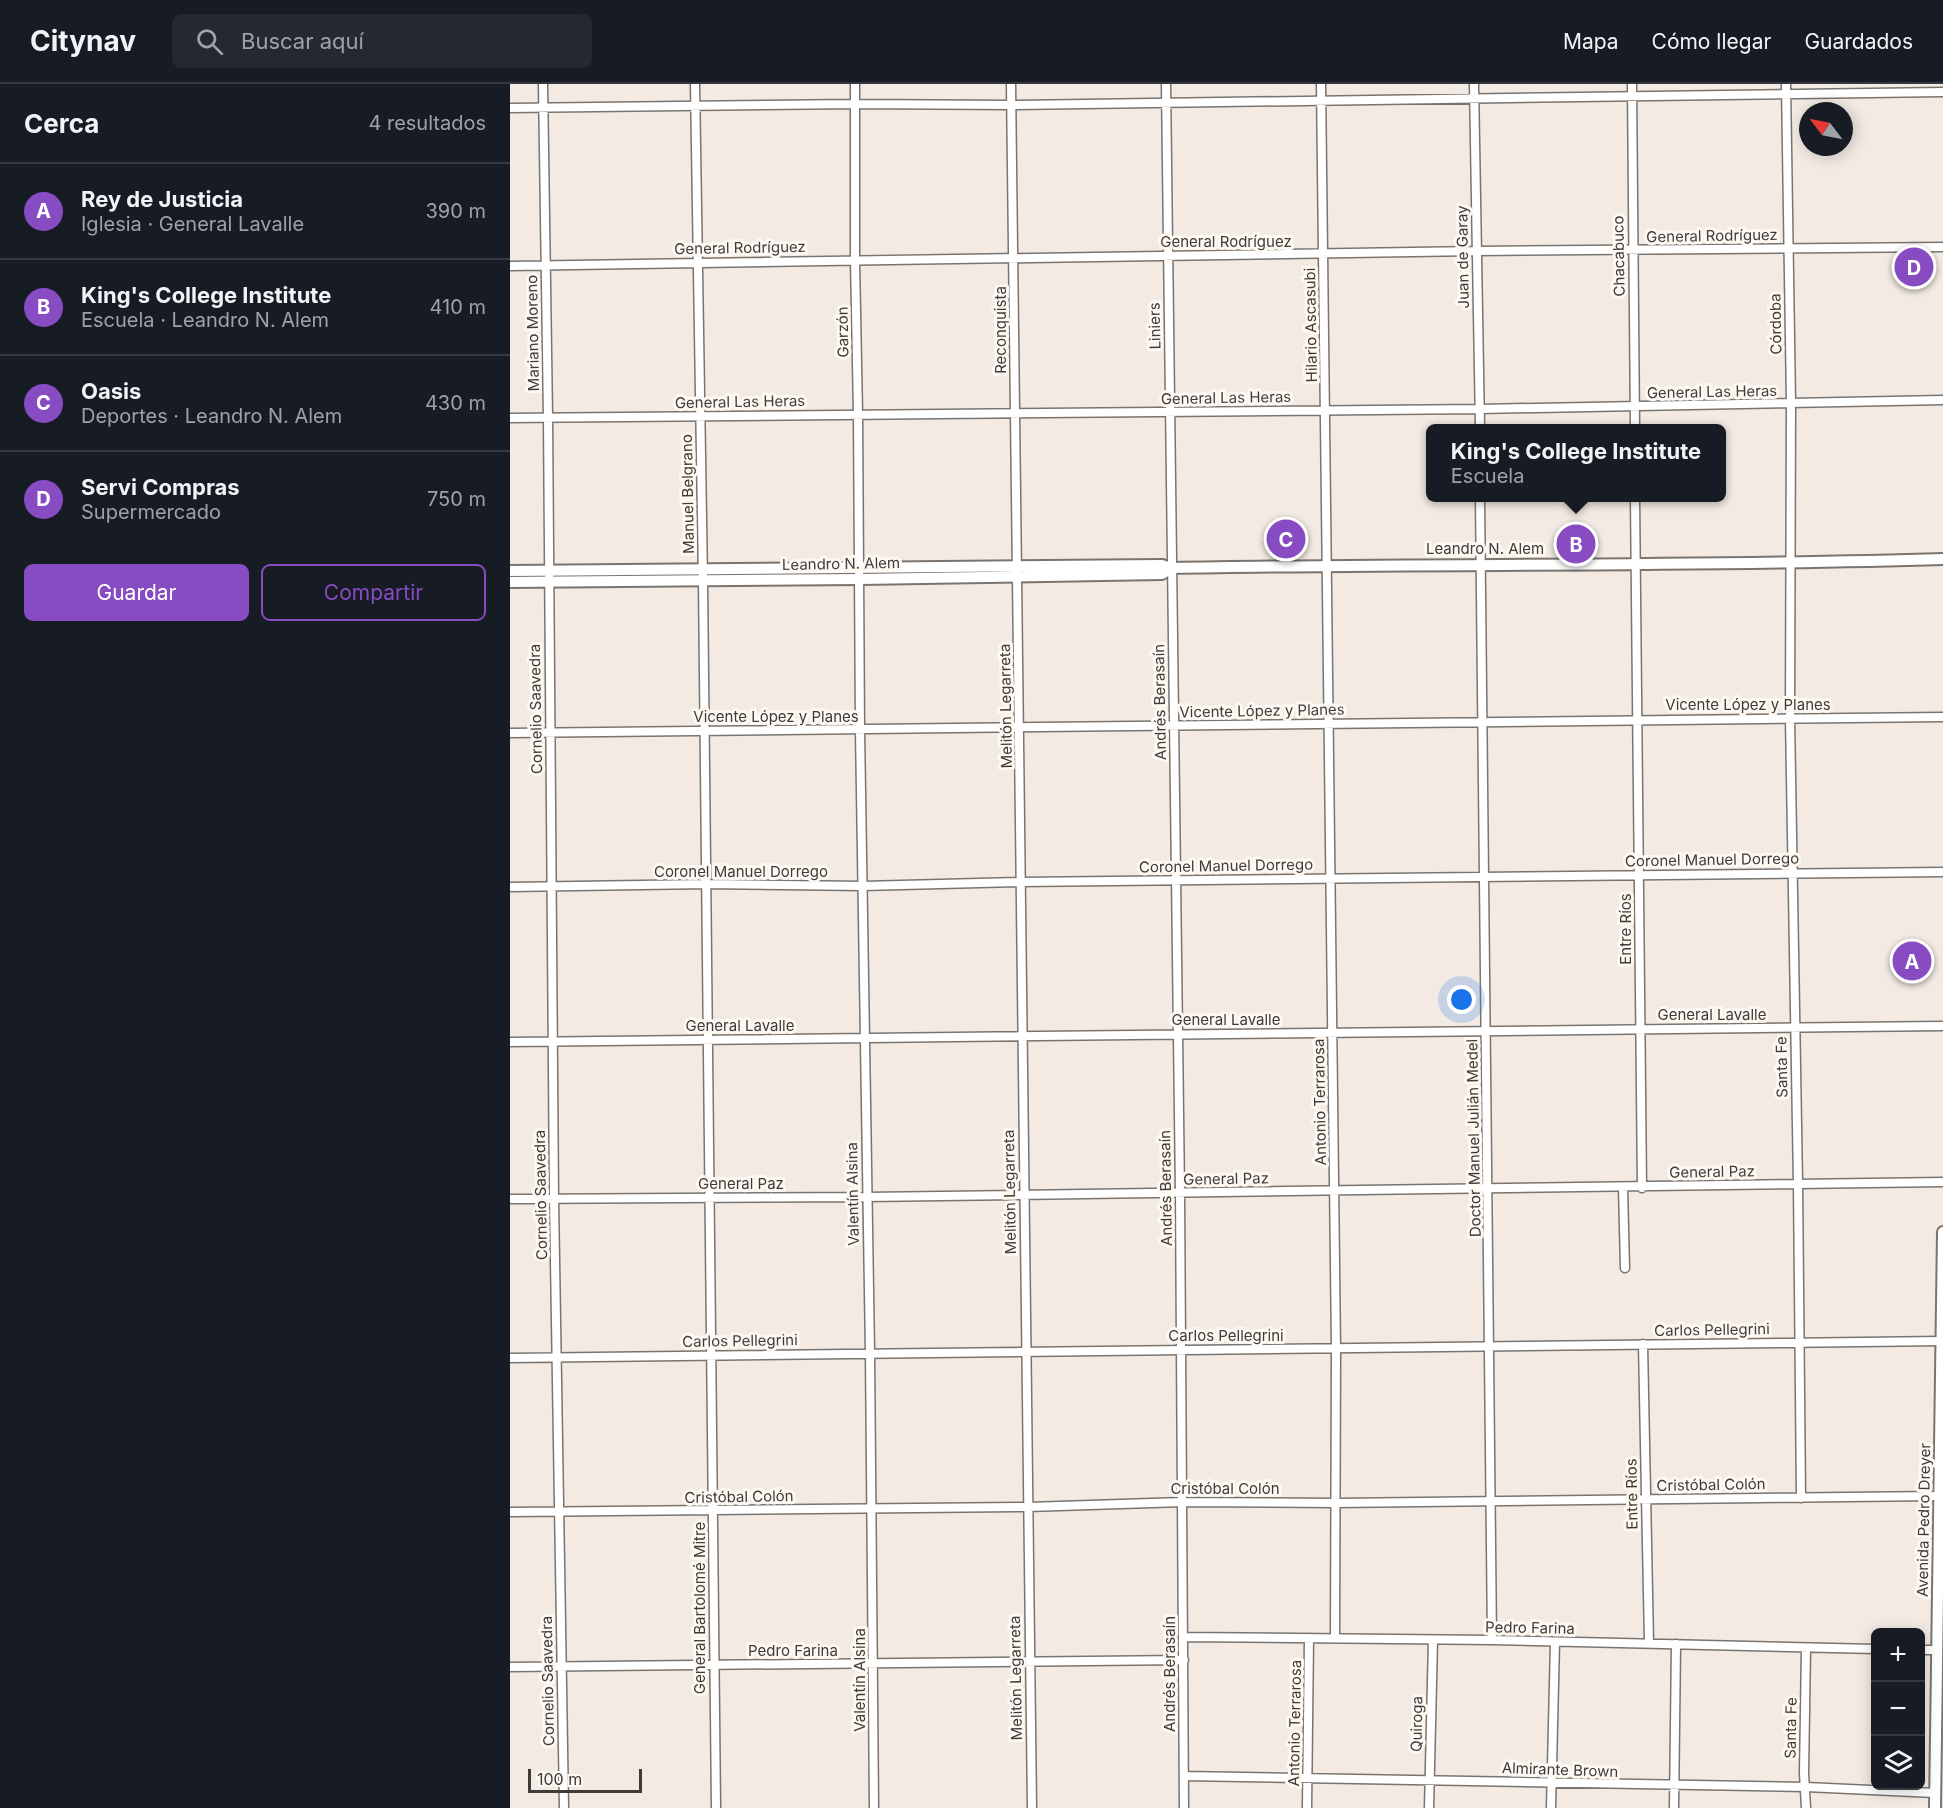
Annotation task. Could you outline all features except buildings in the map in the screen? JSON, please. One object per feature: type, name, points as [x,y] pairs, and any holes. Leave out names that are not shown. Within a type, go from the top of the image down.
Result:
[{"type":"main road","name":"Leandro N. Alem","points":[[510,571],[548,576],[1018,571],[1162,573],[1171,568],[1326,565],[1791,563],[1943,559]]},
{"type":"main road","name":"Leandro N. Alem","points":[[510,582],[548,576]]},
{"type":"main road","name":"Avenida Pedro Dreyer","points":[[1935,1808],[1939,1710],[1936,1650],[1940,1619],[1939,1496],[1942,1462],[1943,1233]]},
{"type":"street","name":"Mariano Moreno","points":[[543,84],[548,576]]},
{"type":"street","name":"Manuel Belgrano","points":[[695,84],[703,575]]},
{"type":"street","name":"Garzón","points":[[855,84],[860,574]]},
{"type":"street","name":"Reconquista","points":[[1011,84],[1018,571]]},
{"type":"street","name":"Liniers","points":[[1166,84],[1171,568]]},
{"type":"street","name":"Hilario Ascasubi","points":[[1321,84],[1326,565]]},
{"type":"street","name":"Juan de Garay","points":[[1474,84],[1480,424]]},
{"type":"street","name":"Chacabuco","points":[[1632,84],[1635,424]]},
{"type":"street","name":"Córdoba","points":[[1786,84],[1791,563]]},
{"type":"street","points":[[510,108],[855,104],[1012,105],[1943,92]]},
{"type":"street","name":"General Rodríguez","points":[[510,266],[1476,251],[1943,247]]},
{"type":"street","name":"General Las Heras","points":[[510,418],[1480,409],[1943,400]]},
{"type":"street","points":[[1480,502],[1480,564]]},
{"type":"street","points":[[1635,502],[1636,563]]},
{"type":"street","name":"Entre Ríos","points":[[1636,563],[1642,1188]]},
{"type":"street","name":"Santa Fe","points":[[1791,563],[1790,718],[1801,1498]]},
{"type":"street","name":"Doctor Manuel Julián Medel","points":[[1480,564],[1492,1640]]},
{"type":"street","name":"Antonio Terrarosa","points":[[1326,565],[1336,1349],[1335,1638]]},
{"type":"street","name":"Andrés Berasaín","points":[[1171,568],[1182,1349],[1184,1808]]},
{"type":"street","name":"Melitón Legarreta","points":[[1018,571],[1021,1037],[1028,1352],[1032,1808]]},
{"type":"street","name":"Valentín Alsina","points":[[860,574],[874,1808]]},
{"type":"street","name":"General Bartolomé Mitre","points":[[703,575],[716,1808]]},
{"type":"street","name":"Cornelio Saavedra","points":[[548,576],[554,1199],[564,1808]]},
{"type":"street","name":"Vicente López y Planes","points":[[510,733],[1943,717]]},
{"type":"street","name":"Coronel Manuel Dorrego","points":[[510,887],[707,884],[863,886],[1020,882],[1943,872]]},
{"type":"street","name":"General Lavalle","points":[[510,1042],[1943,1026]]},
{"type":"street","name":"General Paz","points":[[510,1199],[1487,1190],[1943,1182]]},
{"type":"street","points":[[1623,1188],[1625,1268]]},
{"type":"street","name":"Carlos Pellegrini","points":[[510,1358],[1942,1341]]},
{"type":"street","name":"Entre Ríos","points":[[1643,1344],[1649,1643]]},
{"type":"street","name":"Cristóbal Colón","points":[[510,1512],[1028,1507],[1182,1502],[1336,1503],[1939,1496]]},
{"type":"street","name":"Pedro Farina","points":[[1184,1637],[1492,1640],[1871,1649]]},
{"type":"street","name":"Antonio Terrarosa","points":[[1307,1808],[1309,1638]]},
{"type":"street","name":"Quiroga","points":[[1429,1808],[1433,1640]]},
{"type":"street","points":[[1551,1808],[1555,1642]]},
{"type":"street","points":[[1674,1808],[1676,1644]]},
{"type":"street","name":"Santa Fe","points":[[1806,1648],[1804,1773],[1806,1808]]},
{"type":"street","points":[[1925,1650],[1936,1650]]},
{"type":"street","name":"Pedro Farina","points":[[510,1667],[1184,1659]]},
{"type":"street","name":"Almirante Brown","points":[[1184,1776],[1806,1787],[1935,1793]]},
{"type":"place","name":"Servi Compras","points":[[1914,267]]},
{"type":"place","name":"Oasis","points":[[1286,539]]},
{"type":"place","name":"King's College Institute","points":[[1576,544]]},
{"type":"place","name":"Rey de Justicia","points":[[1912,961]]}]
